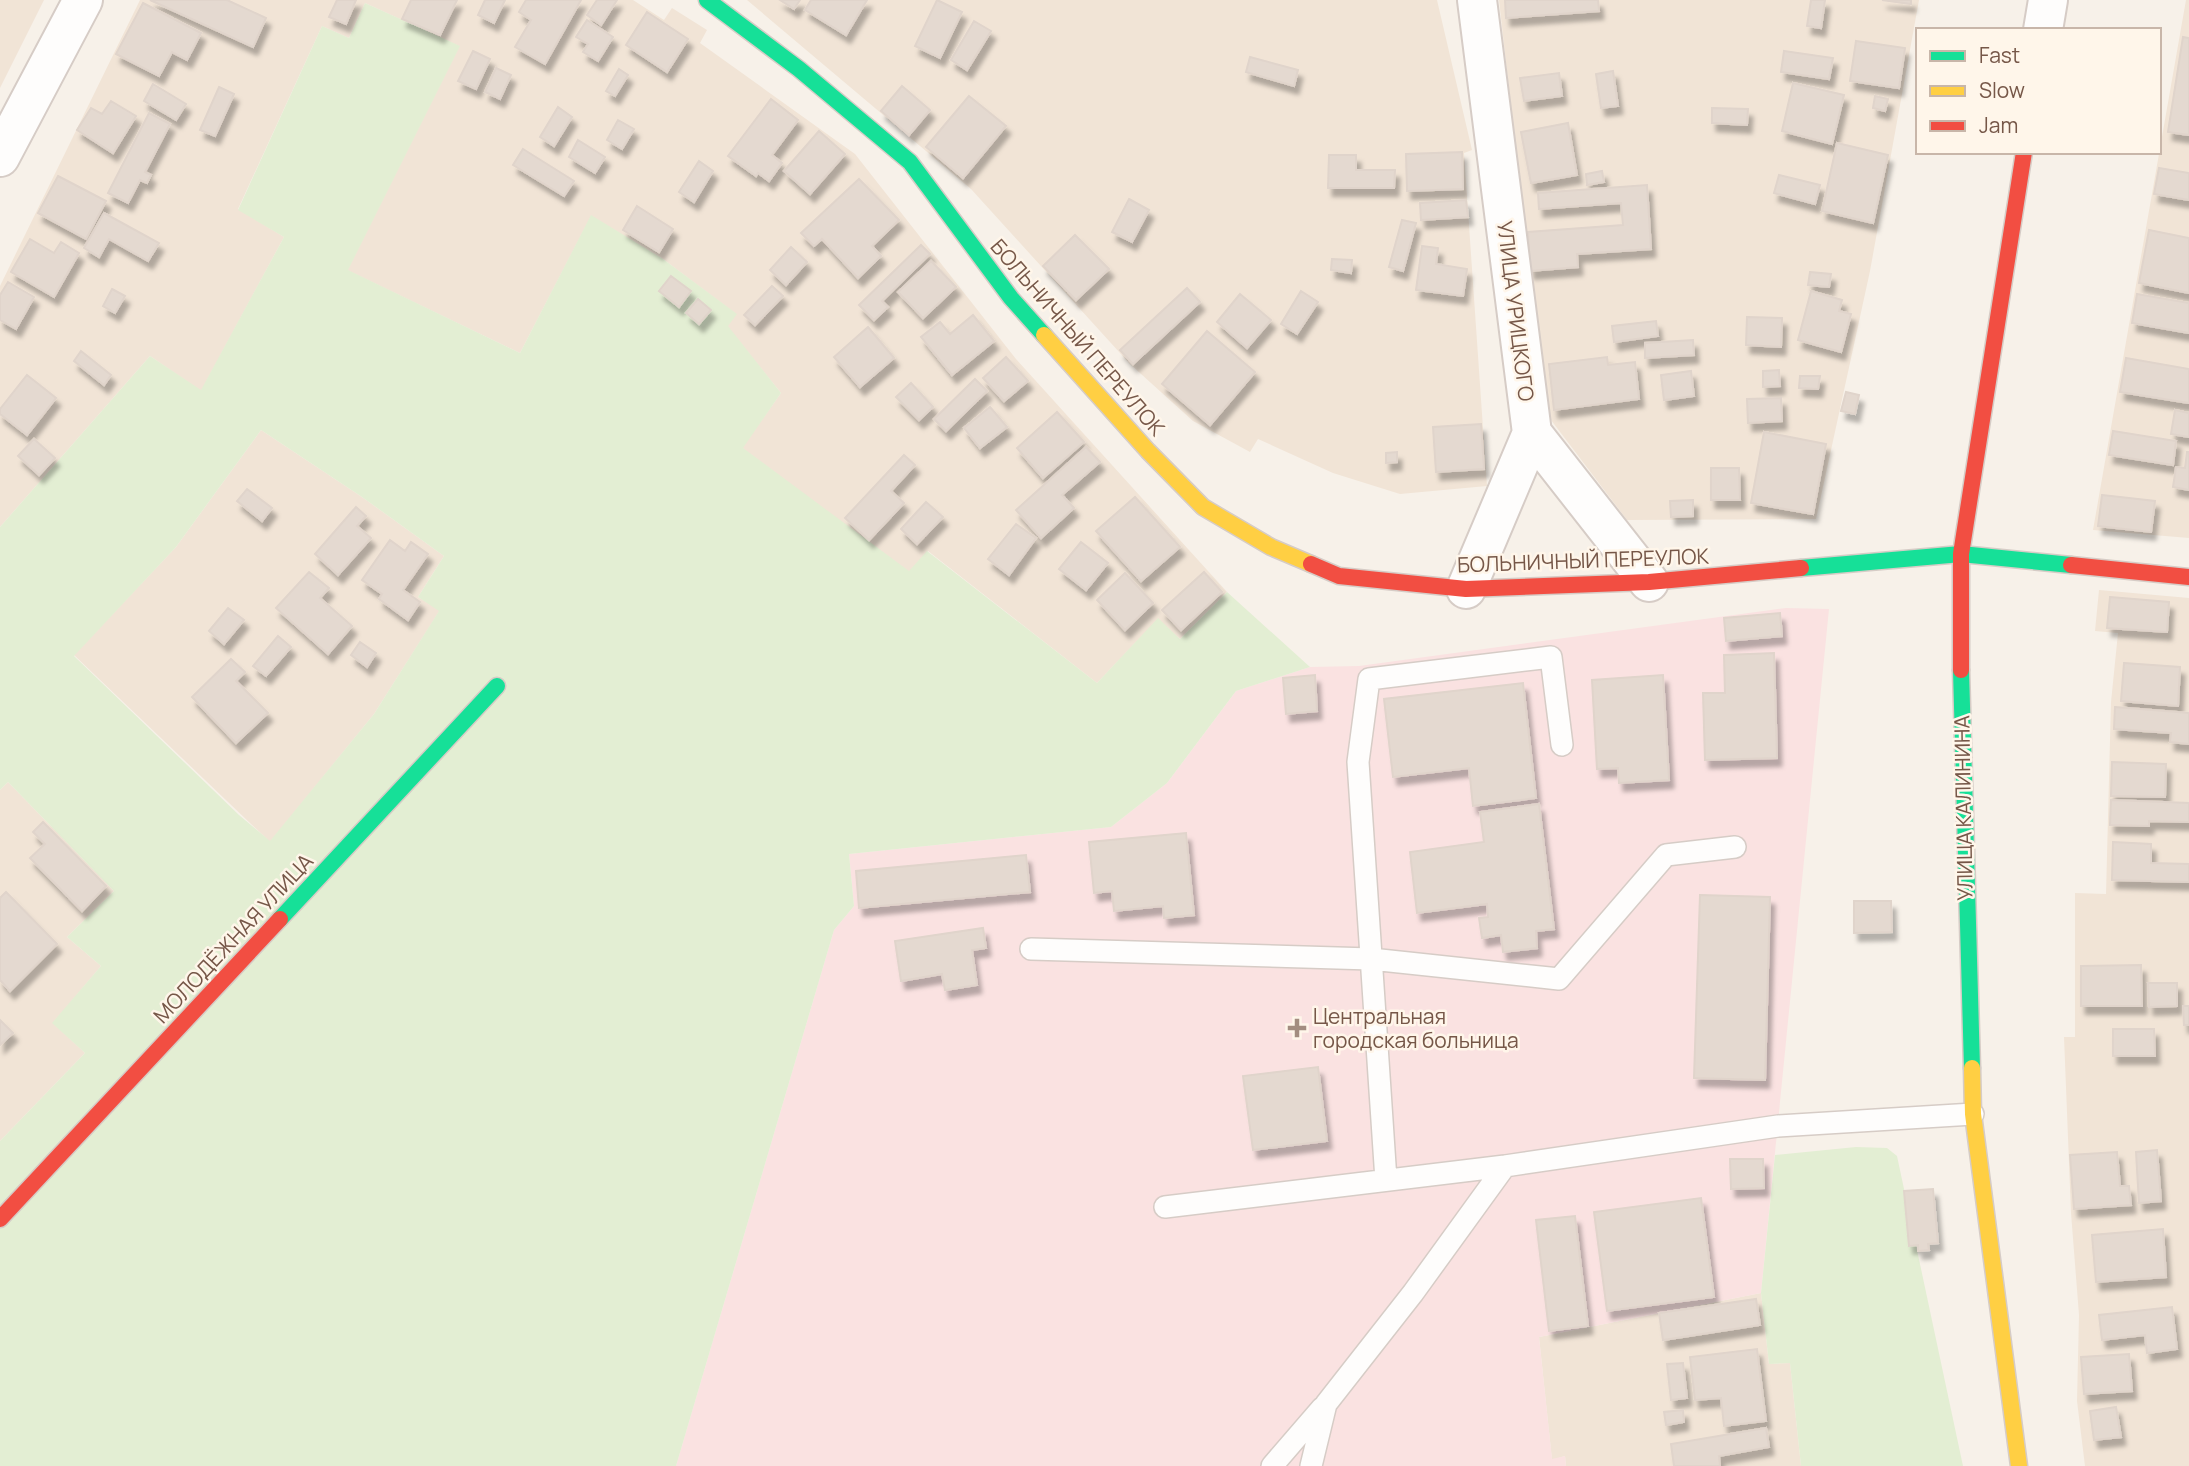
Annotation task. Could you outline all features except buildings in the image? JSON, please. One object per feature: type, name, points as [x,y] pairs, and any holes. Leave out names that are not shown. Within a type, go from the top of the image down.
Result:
[{"type":"street","points":[[0,157],[83,0]]},
{"type":"street","name":"БОЛЬНИЧНЫЙ ПЕРЕУЛОК","points":[[707,0],[799,69],[910,162],[1011,298],[1148,451],[1203,507],[1270,547],[1339,576],[1466,589],[1649,582],[1961,554],[2189,577]]},
{"type":"street","name":"УЛИЦА УРИЦКОГО","points":[[1477,0],[1532,433]]},
{"type":"street","points":[[2043,28],[2048,0]]},
{"type":"street","name":"УЛИЦА КАЛИНИНА","points":[[2019,1466],[1973,1114],[1961,718],[1961,554],[2024,154]]},
{"type":"street","points":[[1466,589],[1532,433],[1649,582]]},
{"type":"street","name":"МОЛОДЁЖНАЯ УЛИЦА","points":[[0,1219],[497,686]]},
{"type":"lane","points":[[1386,1180],[1358,762],[1369,679],[1552,657],[1562,745]]},
{"type":"lane","points":[[1031,949],[1371,959],[1559,979],[1666,855],[1735,847]]},
{"type":"lane","points":[[1165,1207],[1505,1166],[1778,1126],[1973,1114]]},
{"type":"lane","points":[[1272,1466],[1326,1404],[1413,1293],[1505,1166]]},
{"type":"lane","points":[[1311,1466],[1326,1404]]},
{"type":"shaded area","points":[[0,0],[44,0],[0,88]]},
{"type":"shaded area","points":[[140,0],[633,0],[664,20],[672,8],[707,30],[700,43],[855,154],[1016,359],[1227,592],[1180,639],[1158,619],[1097,683],[928,551],[909,572],[742,448],[781,393],[727,326],[736,314],[663,259],[591,216],[520,353],[347,270],[459,46],[365,3],[349,38],[322,26],[238,209],[284,237],[201,391],[150,356],[0,527],[0,286]]},
{"type":"shaded area","points":[[747,0],[1437,0],[1472,150],[1464,153],[1487,486],[1400,494],[1333,473],[1258,439],[1250,452],[1193,421],[1130,364],[971,189]]},
{"type":"shaded area","points":[[1499,0],[1919,0],[1870,271],[1816,519],[1627,520],[1545,411]]},
{"type":"shaded area","points":[[2186,0],[2189,0],[2189,538],[2093,530]]},
{"type":"shaded area","points":[[261,430],[444,556],[418,597],[440,610],[374,714],[270,842],[74,655],[176,547]]},
{"type":"shaded area","points":[[2099,590],[2189,598],[2189,1466],[2085,1466],[2077,1401],[2079,1315],[2071,1213],[2064,1037],[2075,1037],[2075,893],[2106,894],[2111,702],[2118,633],[2095,631]]},
{"type":"shaded area","name":"Центральная городская больница","points":[[1786,608],[1829,609],[1761,1293],[1539,1337],[1552,1459],[1565,1456],[1566,1466],[676,1466],[834,930],[854,906],[849,854],[1111,827],[1167,783],[1236,691],[1310,667],[1359,666]]},
{"type":"shaded area","points":[[8,782],[114,891],[67,937],[101,966],[53,1023],[85,1053],[0,1141],[0,790]]},
{"type":"shaded area","points":[[1761,1293],[1769,1364],[1790,1363],[1801,1466],[1566,1466],[1565,1456],[1552,1460],[1539,1337]]},
{"type":"green space","points":[[365,3],[460,46],[348,270],[520,353],[591,215],[663,259],[737,314],[728,326],[781,393],[743,448],[909,571],[927,551],[1097,683],[1158,618],[1180,639],[1227,592],[1310,667],[1236,691],[1167,783],[1111,827],[849,854],[854,906],[834,930],[676,1466],[0,1466],[0,1141],[85,1053],[52,1023],[101,966],[67,937],[114,891],[8,782],[0,790],[0,527],[150,356],[201,390],[284,237],[238,210],[322,26],[349,38]],"holes":[[[261,430],[444,556],[418,597],[439,611],[374,714],[270,841],[239,815],[74,656],[176,547]]]},
{"type":"green space","points":[[1856,1147],[1887,1148],[1897,1156],[1963,1466],[1801,1466],[1790,1363],[1769,1364],[1761,1293],[1775,1155]]},
{"type":"traffic: fast","points":[[707,0],[799,69],[910,162],[1011,298],[1044,335]]},
{"type":"traffic: fast","points":[[1801,568],[1961,554],[2071,565]]},
{"type":"traffic: fast","points":[[1961,670],[1972,1068]]},
{"type":"traffic: fast","points":[[280,919],[497,686]]},
{"type":"traffic: slow","points":[[1044,335],[1148,451],[1203,507],[1271,547],[1311,564]]},
{"type":"traffic: slow","points":[[1972,1068],[1973,1114],[2019,1466]]},
{"type":"traffic: jam","points":[[1961,670],[1961,554],[2024,154]]},
{"type":"traffic: jam","points":[[1311,564],[1339,576],[1466,589],[1649,582],[1801,568]]},
{"type":"traffic: jam","points":[[2071,565],[2189,577]]},
{"type":"traffic: jam","points":[[0,1219],[280,919]]},
{"type":"place","name":"Центральная городская больница","points":[[1297,1028]]}]
